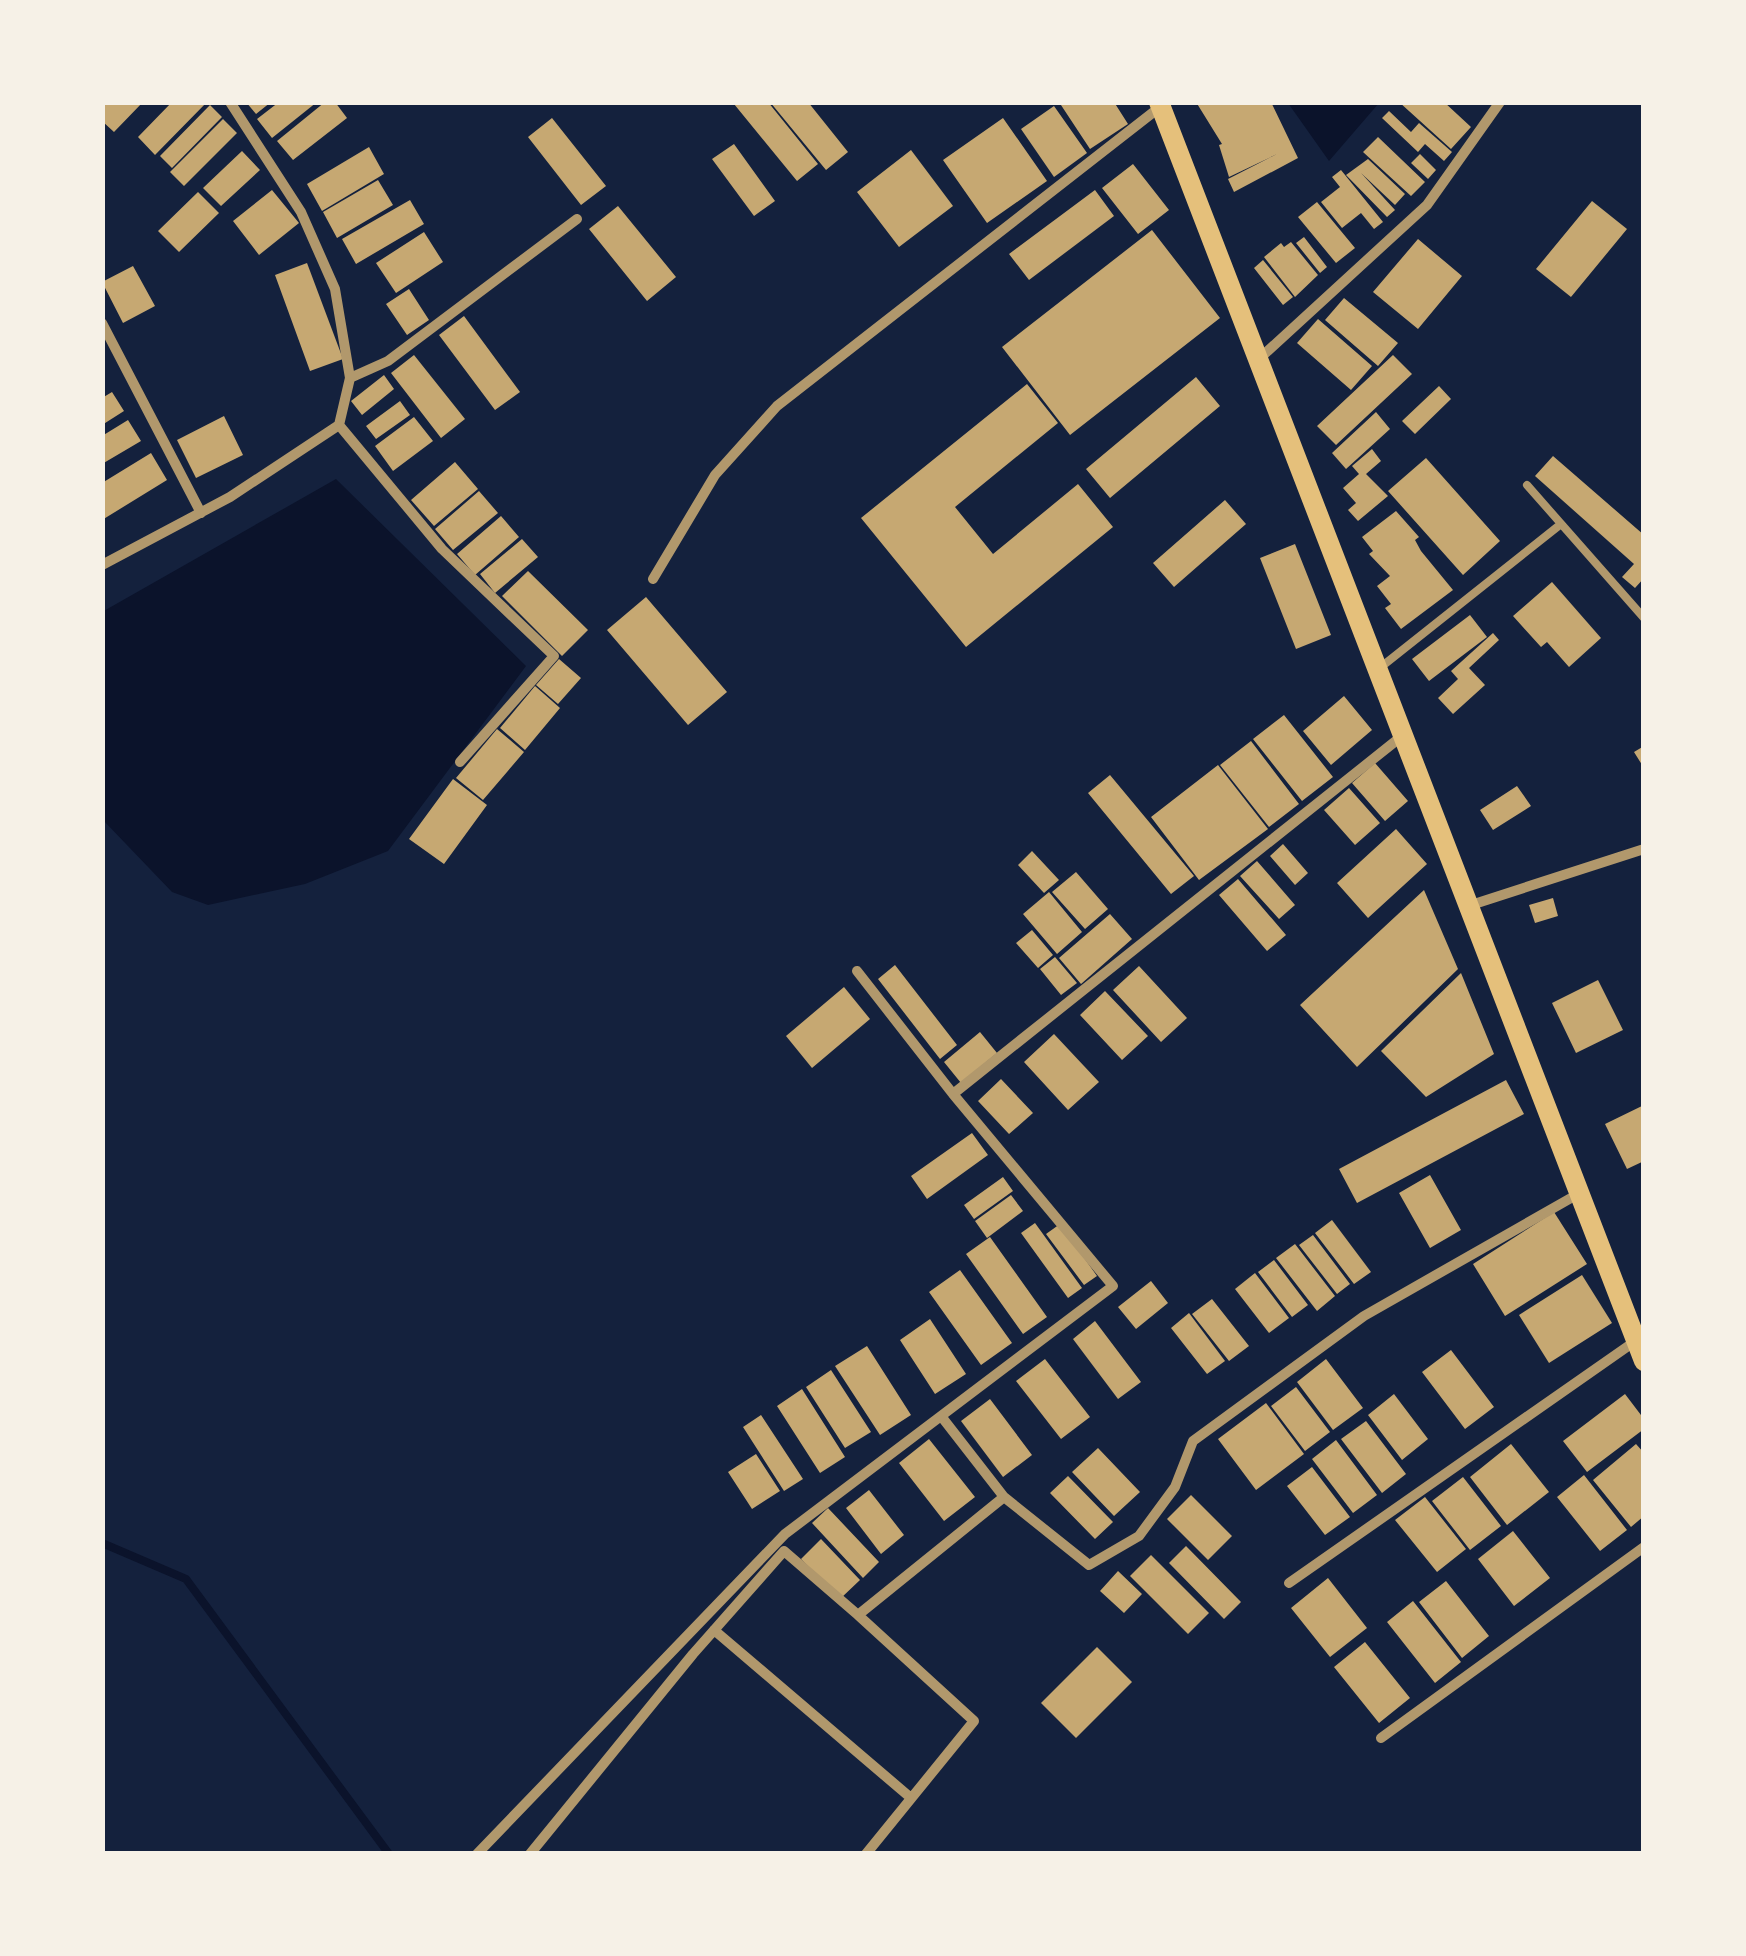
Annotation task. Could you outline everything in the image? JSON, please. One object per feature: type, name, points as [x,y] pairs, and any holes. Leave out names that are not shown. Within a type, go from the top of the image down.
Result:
[{"type":"main road","points":[[1160,104],[1639,1352]]},
{"type":"street","points":[[102,565],[230,497],[339,425],[350,378],[335,290],[301,212],[230,102]]},
{"type":"street","points":[[1258,360],[1426,205],[1500,102]]},
{"type":"street","points":[[653,580],[715,475],[777,406],[1160,104]]},
{"type":"street","points":[[350,378],[388,361],[577,219]]},
{"type":"street","points":[[102,323],[201,513]]},
{"type":"street","points":[[339,425],[442,549],[554,656],[460,762]]},
{"type":"street","points":[[953,1094],[1402,736]]},
{"type":"street","points":[[1467,906],[1644,849]]},
{"type":"street","points":[[477,1854],[785,1534],[1113,1286],[856,971]]},
{"type":"street","points":[[941,1416],[1004,1497],[1089,1565],[1140,1536],[1175,1487],[1192,1441],[1364,1316],[1578,1194]]},
{"type":"street","points":[[1288,1583],[1639,1352]]},
{"type":"street","points":[[858,1615],[1004,1497]]},
{"type":"street","points":[[1382,1738],[1644,1546]]},
{"type":"street","points":[[530,1854],[714,1630],[784,1552],[974,1721],[866,1854]]},
{"type":"street","points":[[714,1630],[911,1798]]},
{"type":"lane","points":[[1528,485],[1644,618]]},
{"type":"lane","points":[[1377,671],[1561,524]]},
{"type":"water","points":[[1288,103],[1379,103],[1329,161]]},
{"type":"water","points":[[336,479],[526,666],[388,851],[305,884],[208,905],[172,892],[103,820],[102,612]]},
{"type":"building","points":[[102,102],[143,102],[114,132],[102,121]]},
{"type":"building","points":[[172,102],[207,102],[155,155],[138,137]]},
{"type":"building","points":[[246,102],[271,102],[256,114]]},
{"type":"building","points":[[279,102],[317,102],[272,138],[257,119]]},
{"type":"building","points":[[325,102],[335,102],[347,118],[293,160],[277,141]]},
{"type":"building","points":[[736,102],[768,102],[818,164],[797,181]]},
{"type":"building","points":[[770,102],[808,102],[848,152],[826,170]]},
{"type":"building","points":[[1059,102],[1114,102],[1128,124],[1090,149]]},
{"type":"building","points":[[1196,102],[1271,102],[1298,158],[1234,192],[1228,179],[1277,154],[1229,177],[1219,145],[1222,144]]},
{"type":"building","points":[[1399,102],[1444,102],[1471,127],[1451,149]]},
{"type":"building","points":[[210,105],[222,117],[172,168],[160,156]]},
{"type":"building","points":[[1054,106],[1087,153],[1054,177],[1021,129]]},
{"type":"building","points":[[1389,111],[1411,132],[1419,123],[1452,152],[1444,161],[1425,144],[1418,152],[1382,118]]},
{"type":"building","points":[[552,118],[606,186],[581,205],[528,137]]},
{"type":"building","points":[[1003,118],[1047,181],[987,223],[943,160]]},
{"type":"building","points":[[223,119],[237,133],[184,186],[170,172]]},
{"type":"building","points":[[1378,137],[1425,182],[1411,196],[1363,152]]},
{"type":"building","points":[[734,144],[775,201],[754,216],[712,159]]},
{"type":"building","points":[[369,147],[384,174],[322,211],[307,184]]},
{"type":"building","points":[[911,150],[953,206],[899,247],[857,192]]},
{"type":"building","points":[[242,151],[260,170],[221,206],[203,188]]},
{"type":"building","points":[[1420,154],[1436,170],[1428,179],[1411,163]]},
{"type":"building","points":[[1368,159],[1405,194],[1395,205],[1361,173],[1395,210],[1387,217],[1346,175]]},
{"type":"building","points":[[1133,164],[1169,210],[1138,234],[1102,188]]},
{"type":"building","points":[[1341,170],[1383,222],[1374,229],[1361,213],[1342,228],[1321,202],[1340,187],[1332,177]]},
{"type":"building","points":[[378,180],[393,205],[337,238],[323,212]]},
{"type":"building","points":[[272,190],[299,223],[259,255],[233,221]]},
{"type":"building","points":[[1095,190],[1114,216],[1029,280],[1009,254]]},
{"type":"building","points":[[198,192],[219,213],[179,252],[158,231]]},
{"type":"building","points":[[410,200],[424,224],[356,264],[342,239]]},
{"type":"building","points":[[1592,201],[1627,229],[1571,297],[1536,269]]},
{"type":"building","points":[[1317,202],[1355,248],[1336,263],[1298,217]]},
{"type":"building","points":[[618,206],[676,277],[647,301],[589,229]]},
{"type":"building","points":[[1152,230],[1220,318],[1070,435],[1002,347]]},
{"type":"building","points":[[424,232],[443,262],[396,293],[376,263]]},
{"type":"building","points":[[1304,237],[1327,267],[1320,273],[1296,243]]},
{"type":"building","points":[[1418,239],[1462,276],[1418,329],[1373,292]]},
{"type":"building","points":[[1291,242],[1318,275],[1295,297],[1264,257],[1281,243],[1284,247]]},
{"type":"building","points":[[1263,260],[1293,297],[1283,305],[1254,268]]},
{"type":"building","points":[[307,263],[343,359],[310,371],[275,275]]},
{"type":"building","points":[[133,266],[155,306],[123,323],[102,282]]},
{"type":"building","points":[[409,289],[429,320],[407,335],[386,304]]},
{"type":"building","points":[[1344,298],[1398,343],[1378,366],[1325,320]]},
{"type":"building","points":[[464,316],[520,392],[495,410],[439,335]]},
{"type":"building","points":[[1318,319],[1372,366],[1351,390],[1297,343]]},
{"type":"building","points":[[414,355],[465,419],[441,438],[391,373]]},
{"type":"building","points":[[1393,355],[1412,374],[1336,445],[1317,426]]},
{"type":"building","points":[[384,375],[394,389],[362,415],[351,401]]},
{"type":"building","points":[[1196,377],[1220,406],[1110,498],[1086,469]]},
{"type":"building","points":[[1027,384],[1058,423],[955,507],[993,554],[1078,484],[1113,527],[966,647],[861,518]]},
{"type":"building","points":[[1439,386],[1451,399],[1415,434],[1402,421]]},
{"type":"building","points":[[112,392],[124,411],[102,425],[102,398]]},
{"type":"building","points":[[400,401],[410,415],[376,439],[366,426]]},
{"type":"building","points":[[1376,412],[1390,429],[1346,469],[1332,453]]},
{"type":"building","points":[[224,416],[243,455],[196,478],[177,440]]},
{"type":"building","points":[[414,417],[433,441],[393,471],[375,446]]},
{"type":"building","points":[[128,420],[141,441],[102,464],[102,436]]},
{"type":"building","points":[[1372,449],[1381,461],[1366,474],[1388,496],[1358,521],[1348,510],[1356,503],[1343,488],[1359,474],[1352,466]]},
{"type":"building","points":[[151,453],[167,480],[102,520],[102,483]]},
{"type":"building","points":[[1553,456],[1644,535],[1644,578],[1635,588],[1622,577],[1634,564],[1535,476]]},
{"type":"building","points":[[1426,458],[1500,541],[1463,575],[1388,491]]},
{"type":"building","points":[[455,462],[478,489],[434,526],[411,500]]},
{"type":"building","points":[[479,491],[498,513],[453,550],[435,529]]},
{"type":"building","points":[[1225,500],[1246,524],[1174,587],[1153,563]]},
{"type":"building","points":[[1396,511],[1419,537],[1415,540],[1421,551],[1453,590],[1401,629],[1385,608],[1391,604],[1377,586],[1390,576],[1369,554],[1373,551],[1362,537]]},
{"type":"building","points":[[501,516],[519,537],[475,575],[457,554]]},
{"type":"building","points":[[522,539],[538,557],[495,593],[480,574]]},
{"type":"building","points":[[1295,544],[1331,635],[1296,649],[1260,558]]},
{"type":"building","points":[[528,571],[588,630],[562,656],[502,596]]},
{"type":"building","points":[[1552,582],[1601,638],[1569,667],[1547,642],[1541,647],[1513,616]]},
{"type":"building","points":[[646,597],[727,692],[688,725],[607,630]]},
{"type":"building","points":[[1470,615],[1487,637],[1429,681],[1412,659]]},
{"type":"building","points":[[1493,633],[1499,640],[1469,668],[1485,685],[1453,714],[1438,698],[1458,679],[1451,671]]},
{"type":"building","points":[[559,659],[581,678],[558,704],[536,685]]},
{"type":"building","points":[[535,686],[560,708],[525,750],[500,728]]},
{"type":"building","points":[[1344,696],[1372,730],[1331,765],[1303,731]]},
{"type":"building","points":[[1284,715],[1333,777],[1302,801],[1253,739]]},
{"type":"building","points":[[497,729],[524,752],[483,800],[456,778]]},
{"type":"building","points":[[1251,741],[1299,804],[1269,827],[1220,765]]},
{"type":"building","points":[[1644,746],[1644,768],[1634,752]]},
{"type":"building","points":[[1375,763],[1408,801],[1385,821],[1352,783]]},
{"type":"building","points":[[1218,765],[1268,829],[1199,880],[1151,817]]},
{"type":"building","points":[[1110,775],[1194,876],[1171,894],[1088,793]]},
{"type":"building","points":[[453,779],[487,805],[444,864],[409,839]]},
{"type":"building","points":[[1517,786],[1531,806],[1493,830],[1480,810]]},
{"type":"building","points":[[1349,788],[1380,823],[1355,845],[1324,810]]},
{"type":"building","points":[[1396,829],[1427,864],[1368,918],[1337,883]]},
{"type":"building","points":[[1283,844],[1308,873],[1295,885],[1270,856]]},
{"type":"building","points":[[1032,851],[1059,880],[1044,893],[1018,865]]},
{"type":"building","points":[[1257,861],[1295,905],[1279,919],[1240,876]]},
{"type":"building","points":[[1076,872],[1108,909],[1085,929],[1052,892]]},
{"type":"building","points":[[1238,879],[1286,935],[1267,951],[1219,895]]},
{"type":"building","points":[[1424,890],[1458,969],[1357,1067],[1300,1005]]},
{"type":"building","points":[[1049,892],[1082,932],[1057,954],[1023,914]]},
{"type":"building","points":[[1553,898],[1558,916],[1535,923],[1529,905]]},
{"type":"building","points":[[1110,914],[1132,939],[1081,984],[1059,958]]},
{"type":"building","points":[[1032,930],[1053,955],[1038,968],[1016,943]]},
{"type":"building","points":[[1055,957],[1077,983],[1061,995],[1040,969]]},
{"type":"building","points":[[895,965],[957,1045],[940,1059],[878,979]]},
{"type":"building","points":[[1139,966],[1187,1018],[1161,1042],[1113,990]]},
{"type":"building","points":[[1461,973],[1494,1054],[1426,1097],[1381,1051]]},
{"type":"building","points":[[1598,980],[1623,1030],[1576,1053],[1552,1003]]},
{"type":"building","points":[[844,987],[870,1019],[812,1068],[786,1036]]},
{"type":"building","points":[[1105,991],[1148,1036],[1122,1060],[1080,1015]]},
{"type":"building","points":[[980,1032],[997,1053],[961,1083],[944,1062]]},
{"type":"building","points":[[1054,1034],[1099,1082],[1068,1110],[1024,1062]]},
{"type":"building","points":[[1001,1079],[1033,1113],[1009,1134],[978,1101]]},
{"type":"building","points":[[1506,1080],[1524,1114],[1357,1203],[1339,1169]]},
{"type":"building","points":[[1644,1105],[1644,1161],[1627,1169],[1605,1124]]},
{"type":"building","points":[[972,1133],[988,1155],[927,1199],[911,1176]]},
{"type":"building","points":[[1430,1175],[1461,1230],[1430,1248],[1399,1193]]},
{"type":"building","points":[[1003,1177],[1013,1191],[974,1219],[964,1205]]},
{"type":"building","points":[[1011,1195],[1023,1211],[987,1238],[975,1221]]},
{"type":"building","points":[[1554,1212],[1587,1264],[1505,1316],[1473,1264]]},
{"type":"building","points":[[1332,1220],[1371,1272],[1354,1284],[1315,1233]]},
{"type":"building","points":[[1035,1223],[1082,1288],[1068,1298],[1021,1233]]},
{"type":"building","points":[[1060,1224],[1097,1276],[1084,1285],[1046,1234]]},
{"type":"building","points":[[1313,1235],[1350,1284],[1337,1294],[1299,1245]]},
{"type":"building","points":[[990,1237],[1047,1317],[1023,1334],[966,1254]]},
{"type":"building","points":[[1295,1244],[1335,1296],[1317,1311],[1276,1258]]},
{"type":"building","points":[[1274,1260],[1308,1305],[1292,1317],[1258,1272]]},
{"type":"building","points":[[960,1270],[1012,1343],[981,1365],[929,1292]]},
{"type":"building","points":[[1255,1273],[1289,1318],[1269,1333],[1235,1289]]},
{"type":"building","points":[[1582,1275],[1612,1323],[1549,1363],[1519,1315]]},
{"type":"building","points":[[1151,1281],[1168,1303],[1136,1329],[1118,1307]]},
{"type":"building","points":[[1212,1299],[1249,1346],[1229,1361],[1192,1314]]},
{"type":"building","points":[[1189,1313],[1225,1361],[1207,1374],[1171,1328]]},
{"type":"building","points":[[930,1319],[966,1374],[935,1394],[900,1340]]},
{"type":"building","points":[[1095,1321],[1141,1382],[1118,1399],[1073,1339]]},
{"type":"building","points":[[867,1346],[911,1415],[880,1435],[835,1366]]},
{"type":"building","points":[[1451,1350],[1494,1407],[1465,1429],[1422,1372]]},
{"type":"building","points":[[1045,1359],[1090,1417],[1061,1439],[1016,1381]]},
{"type":"building","points":[[1326,1359],[1363,1408],[1333,1430],[1297,1382]]},
{"type":"building","points":[[831,1370],[871,1432],[845,1448],[806,1387]]},
{"type":"building","points":[[1296,1387],[1330,1432],[1305,1451],[1271,1406]]},
{"type":"building","points":[[802,1389],[845,1457],[820,1473],[777,1406]]},
{"type":"building","points":[[1394,1394],[1428,1439],[1402,1460],[1368,1415]]},
{"type":"building","points":[[1625,1394],[1644,1419],[1644,1429],[1587,1472],[1563,1441]]},
{"type":"building","points":[[990,1399],[1032,1455],[1003,1477],[961,1421]]},
{"type":"building","points":[[1266,1403],[1304,1454],[1256,1490],[1218,1439]]},
{"type":"building","points":[[761,1415],[803,1479],[784,1491],[743,1427]]},
{"type":"building","points":[[1366,1421],[1406,1474],[1382,1493],[1341,1439]]},
{"type":"building","points":[[929,1439],[975,1497],[944,1521],[899,1463]]},
{"type":"building","points":[[1336,1440],[1377,1495],[1353,1513],[1312,1459]]},
{"type":"building","points":[[1511,1444],[1549,1492],[1507,1525],[1470,1477]]},
{"type":"building","points":[[1636,1444],[1644,1453],[1644,1516],[1631,1527],[1593,1480]]},
{"type":"building","points":[[1098,1448],[1140,1492],[1114,1516],[1072,1472]]},
{"type":"building","points":[[756,1454],[780,1491],[752,1509],[728,1472]]},
{"type":"building","points":[[1312,1467],[1350,1517],[1325,1535],[1287,1486]]},
{"type":"building","points":[[1584,1475],[1627,1530],[1600,1551],[1557,1497]]},
{"type":"building","points":[[1068,1476],[1113,1522],[1095,1539],[1050,1493]]},
{"type":"building","points":[[1463,1477],[1501,1526],[1470,1550],[1432,1501]]},
{"type":"building","points":[[869,1490],[904,1535],[881,1554],[846,1508]]},
{"type":"building","points":[[1191,1495],[1232,1536],[1208,1560],[1167,1519]]},
{"type":"building","points":[[1425,1497],[1466,1549],[1437,1572],[1395,1520]]},
{"type":"building","points":[[828,1508],[879,1562],[863,1578],[812,1523]]},
{"type":"building","points":[[1513,1531],[1550,1578],[1514,1606],[1478,1559]]},
{"type":"building","points":[[821,1539],[860,1580],[840,1599],[801,1559]]},
{"type":"building","points":[[1186,1546],[1241,1602],[1224,1619],[1169,1563]]},
{"type":"building","points":[[1151,1555],[1209,1613],[1188,1634],[1130,1576]]},
{"type":"building","points":[[1118,1571],[1142,1594],[1124,1613],[1100,1591]]},
{"type":"building","points":[[1328,1578],[1367,1628],[1330,1657],[1291,1608]]},
{"type":"building","points":[[1446,1581],[1489,1636],[1462,1658],[1419,1602]]},
{"type":"building","points":[[1413,1601],[1461,1662],[1435,1683],[1387,1622]]},
{"type":"building","points":[[1365,1642],[1410,1698],[1379,1723],[1334,1667]]},
{"type":"building","points":[[1097,1647],[1132,1682],[1076,1738],[1041,1703]]},
{"type":"waterway","points":[[102,1543],[186,1579],[389,1854]]}]
